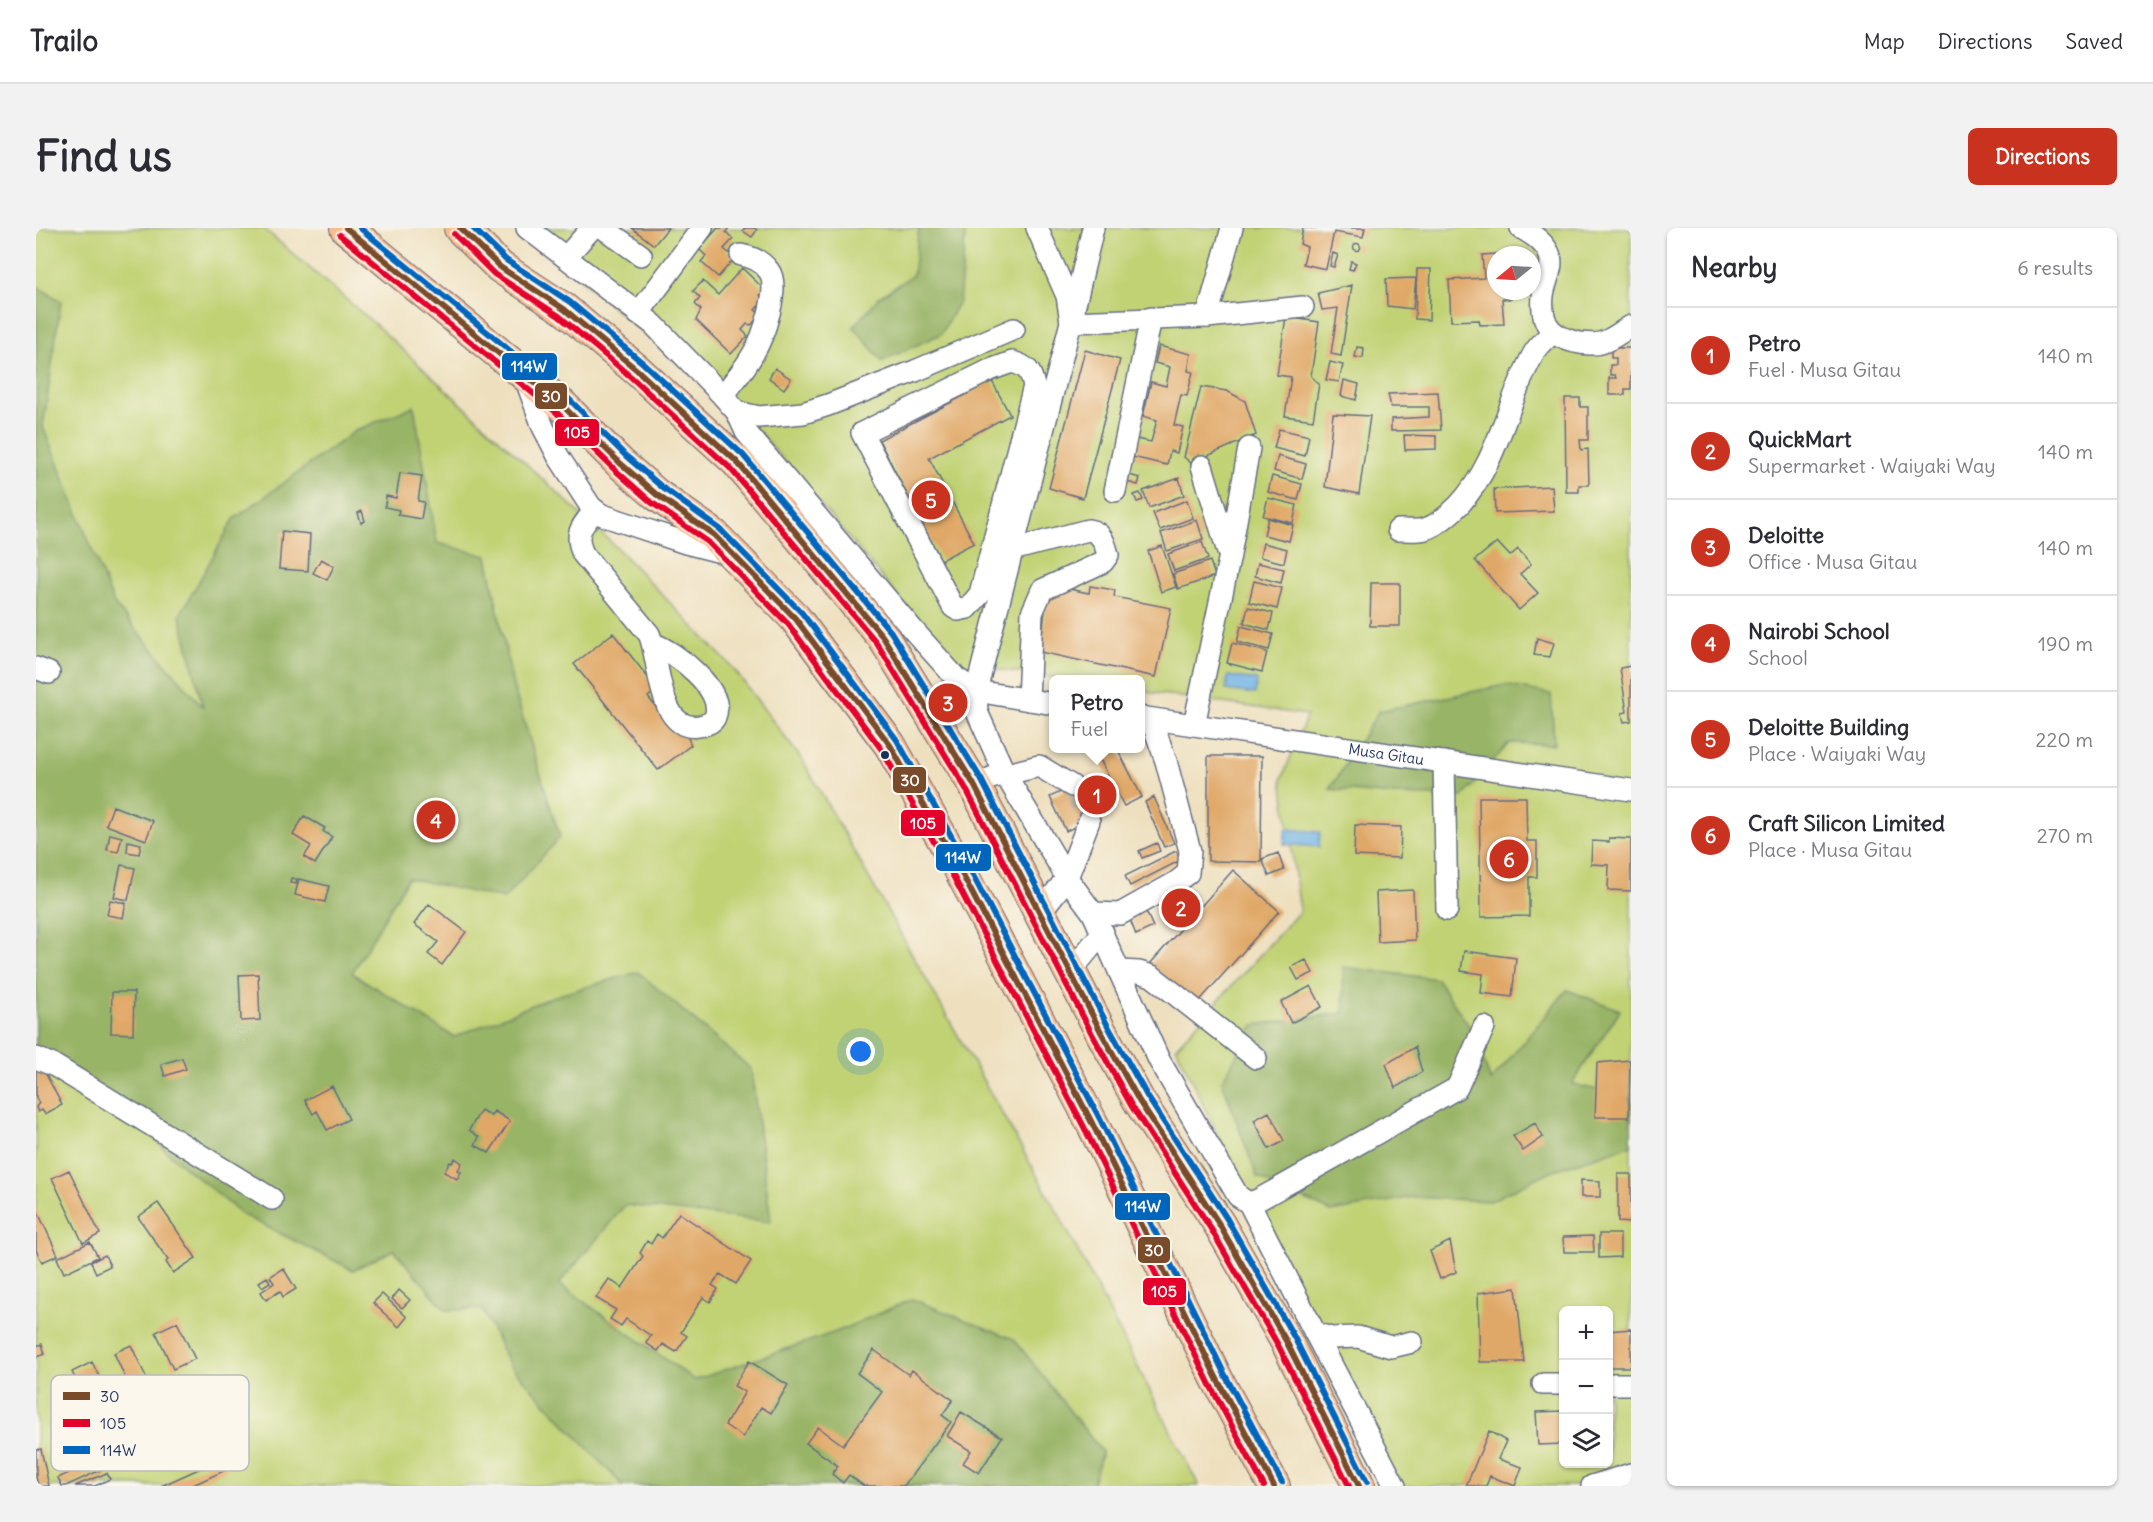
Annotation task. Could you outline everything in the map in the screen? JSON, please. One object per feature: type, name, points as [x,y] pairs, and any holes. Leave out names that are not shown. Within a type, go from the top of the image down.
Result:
[{"type":"highway","points":[[346,228],[563,406],[620,463],[650,489],[714,535],[795,618],[890,745],[959,868],[1092,1123],[1217,1379],[1275,1486]]},
{"type":"highway","points":[[460,228],[500,267],[564,309],[637,370],[737,462],[883,637],[973,783],[1139,1101],[1219,1224],[1286,1341],[1359,1486]]},
{"type":"street","points":[[527,228],[652,324],[723,396],[737,412],[746,432],[956,678],[976,691],[1049,703]]},
{"type":"street","points":[[566,257],[592,228]]},
{"type":"street","points":[[603,228],[641,255]]},
{"type":"street","points":[[638,314],[702,228]]},
{"type":"street","points":[[1037,228],[1067,296],[1071,322]]},
{"type":"street","points":[[1094,228],[976,691],[977,712],[1005,774],[1067,878],[1093,913],[1160,1060],[1238,1196],[1249,1203],[1395,1486]]},
{"type":"street","points":[[1207,317],[1232,228]]},
{"type":"street","points":[[1521,228],[1542,243],[1550,254],[1552,263],[1543,296],[1544,315],[1552,333],[1563,339],[1590,344],[1602,343],[1631,326]]},
{"type":"street","points":[[723,396],[754,354],[768,317],[774,292],[770,272],[755,258],[741,255]]},
{"type":"street","points":[[1071,322],[1207,317],[1303,308]]},
{"type":"street","points":[[1115,491],[1151,318]]},
{"type":"street","points":[[737,412],[759,417],[803,413],[858,394],[1014,329]]},
{"type":"street","points":[[1398,530],[1424,530],[1438,523],[1452,513],[1469,494],[1495,448],[1534,352],[1552,333]]},
{"type":"street","points":[[1012,362],[1026,366],[1031,373],[1034,386],[980,594],[968,608],[958,610],[953,607],[862,433],[874,425],[990,370],[1012,362]]},
{"type":"street","points":[[524,374],[543,427],[558,456],[582,495],[595,510],[614,519],[686,543],[734,555]]},
{"type":"street","points":[[858,394],[874,425]]},
{"type":"street","points":[[1194,725],[1230,555],[1249,448]]},
{"type":"street","points":[[1202,466],[1230,555]]},
{"type":"street","points":[[595,510],[578,533],[578,542],[583,554],[649,634],[654,644]]},
{"type":"street","points":[[1012,550],[1088,530],[1095,531],[1101,537],[1108,555],[1103,562],[1042,590],[1032,613],[1028,700]]},
{"type":"street","points":[[929,711],[976,691]]},
{"type":"street","points":[[1093,913],[1120,914],[1175,883],[1188,873],[1190,851],[1166,761],[1146,718]]},
{"type":"street","name":"Musa Gitau","points":[[1146,718],[1631,790]]},
{"type":"street","points":[[1444,762],[1447,910]]},
{"type":"street","points":[[973,783],[1039,766],[1072,786]]},
{"type":"street","points":[[1040,912],[1067,878],[1089,821]]},
{"type":"street","points":[[1071,971],[1103,933]]},
{"type":"street","points":[[1119,970],[1152,976],[1256,1058]]},
{"type":"street","points":[[1249,1203],[1457,1088],[1484,1027]]},
{"type":"street","points":[[36,1058],[55,1066],[272,1199]]},
{"type":"street","points":[[1315,1333],[1331,1338],[1358,1337],[1391,1347],[1412,1342]]},
{"type":"street","points":[[1613,1384],[1631,1384]]},
{"type":"street","points":[[1593,1486],[1631,1474]]},
{"type":"green space","points":[[36,228],[263,228],[377,326],[614,545],[733,668],[803,761],[1062,1220],[1199,1486],[36,1486]]},
{"type":"green space","points":[[521,228],[1631,228],[1631,1486],[1382,1486],[1176,1047],[1300,911],[1282,779],[1307,715],[1145,692],[1145,675],[1049,677],[954,663],[763,436]]},
{"type":"green space","points":[[919,228],[966,228],[959,301],[941,334],[882,361],[854,327],[879,297],[913,275]]},
{"type":"green space","points":[[36,286],[61,301],[43,427],[114,604],[203,707],[180,615],[234,519],[355,431],[414,406],[437,543],[487,556],[513,686],[560,837],[504,899],[408,878],[352,973],[454,1037],[552,997],[638,972],[751,1069],[771,1222],[625,1205],[559,1284],[695,1380],[836,1332],[912,1299],[1014,1339],[1102,1452],[1092,1486],[623,1486],[509,1364],[482,1309],[446,1310],[394,1250],[353,1270],[243,1215],[167,1152],[120,1102],[36,1056]]},
{"type":"green space","points":[[1505,685],[1551,694],[1554,744],[1509,743],[1463,797],[1392,795],[1330,789],[1379,711]]},
{"type":"green space","points":[[1343,967],[1437,979],[1471,1029],[1491,1081],[1567,990],[1620,1010],[1572,1084],[1631,1098],[1631,1145],[1551,1171],[1490,1201],[1412,1197],[1331,1212],[1257,1177],[1222,1081],[1254,1025],[1344,1013]]},
{"type":"water","points":[[1228,676],[1257,680],[1255,694],[1226,690]]},
{"type":"water","points":[[1286,829],[1320,832],[1319,847],[1284,844]]},
{"type":"building","points":[[632,228],[668,228],[654,245]]},
{"type":"building","points":[[718,228],[729,228],[726,232],[733,239],[724,249],[735,258],[718,277],[701,262],[706,256],[699,249]]},
{"type":"building","points":[[745,228],[757,230],[752,237],[743,231]]},
{"type":"building","points":[[1303,228],[1365,228],[1363,237],[1334,232],[1326,269],[1303,264],[1307,247],[1300,244]]},
{"type":"building","points":[[1357,244],[1360,247],[1357,250],[1354,247]]},
{"type":"building","points":[[1333,253],[1338,255],[1334,267],[1330,266]]},
{"type":"building","points":[[1482,255],[1487,255],[1487,300],[1502,300],[1504,324],[1480,325],[1479,320],[1451,321],[1449,280],[1484,278]]},
{"type":"building","points":[[1351,261],[1356,263],[1353,270],[1349,269]]},
{"type":"building","points":[[742,268],[765,290],[760,295],[764,300],[755,310],[761,315],[742,330],[748,336],[731,354],[696,320],[701,310],[695,304],[700,298],[693,291],[703,281],[718,295]]},
{"type":"building","points":[[1417,269],[1431,269],[1429,320],[1415,319]]},
{"type":"building","points":[[1416,278],[1413,309],[1387,306],[1386,279]]},
{"type":"building","points":[[1352,285],[1341,356],[1331,354],[1338,308],[1322,310],[1318,293]]},
{"type":"building","points":[[1286,317],[1319,322],[1311,376],[1319,384],[1313,420],[1285,416],[1291,377],[1277,375]]},
{"type":"building","points":[[1159,346],[1191,354],[1188,371],[1193,372],[1187,396],[1181,395],[1174,425],[1183,427],[1177,453],[1170,451],[1167,465],[1132,457],[1136,439],[1151,442],[1157,420],[1143,416],[1151,382],[1166,386],[1170,367],[1155,363]]},
{"type":"building","points":[[1357,347],[1364,348],[1363,358],[1355,357]]},
{"type":"building","points":[[1611,348],[1631,348],[1631,389],[1625,389],[1625,395],[1609,395],[1609,378],[1616,378],[1615,375],[1610,375],[1610,365],[1616,365],[1616,358],[1611,358]]},
{"type":"building","points":[[1085,350],[1120,360],[1083,498],[1049,488]]},
{"type":"building","points":[[1330,362],[1343,365],[1339,382],[1326,380]]},
{"type":"building","points":[[775,368],[791,379],[784,389],[769,378]]},
{"type":"building","points":[[1344,380],[1359,384],[1356,400],[1341,396]]},
{"type":"building","points":[[992,381],[1010,415],[929,458],[974,543],[941,560],[879,440]]},
{"type":"building","points":[[1201,387],[1227,391],[1245,401],[1256,435],[1191,463],[1184,457]]},
{"type":"building","points":[[1438,392],[1441,430],[1391,431],[1391,419],[1429,417],[1429,407],[1391,407],[1388,394]]},
{"type":"building","points":[[1565,398],[1580,398],[1580,407],[1588,407],[1588,440],[1580,440],[1581,450],[1588,449],[1589,485],[1579,485],[1579,492],[1566,492]]},
{"type":"building","points":[[1333,414],[1370,416],[1359,494],[1325,487]]},
{"type":"building","points":[[1279,429],[1309,436],[1305,456],[1274,448]]},
{"type":"building","points":[[1404,435],[1436,436],[1436,449],[1405,450]]},
{"type":"building","points":[[1278,456],[1306,464],[1302,479],[1274,471]]},
{"type":"building","points":[[400,473],[422,476],[418,501],[424,502],[421,519],[398,515],[399,510],[385,507],[386,496],[396,498]]},
{"type":"building","points":[[1129,475],[1140,478],[1138,485],[1127,482]]},
{"type":"building","points":[[1272,476],[1302,484],[1298,500],[1268,492]]},
{"type":"building","points":[[1179,478],[1184,495],[1149,508],[1143,491]]},
{"type":"building","points":[[1552,486],[1554,511],[1495,513],[1494,489]]},
{"type":"building","points":[[1140,493],[1143,500],[1137,502],[1134,495]]},
{"type":"building","points":[[1268,498],[1297,505],[1293,523],[1263,516]]},
{"type":"building","points":[[1187,500],[1193,518],[1160,530],[1153,513]]},
{"type":"building","points":[[362,511],[365,521],[361,523],[358,513]]},
{"type":"building","points":[[1268,518],[1293,525],[1289,541],[1264,535]]},
{"type":"building","points":[[1197,520],[1203,539],[1167,551],[1161,533]]},
{"type":"building","points":[[282,531],[310,534],[308,571],[279,569]]},
{"type":"building","points":[[1202,542],[1208,559],[1174,571],[1168,554]]},
{"type":"building","points":[[1497,542],[1510,556],[1518,549],[1531,564],[1520,574],[1538,593],[1519,610],[1475,560]]},
{"type":"building","points":[[1263,543],[1287,549],[1284,563],[1260,557]]},
{"type":"building","points":[[1162,546],[1176,587],[1161,592],[1148,551]]},
{"type":"building","points":[[321,559],[334,566],[327,580],[313,573]]},
{"type":"building","points":[[1210,561],[1215,576],[1178,589],[1173,574]]},
{"type":"building","points":[[1258,563],[1284,569],[1281,583],[1255,576]]},
{"type":"building","points":[[1254,581],[1282,588],[1277,609],[1249,602]]},
{"type":"building","points":[[1371,583],[1400,583],[1400,626],[1370,626]]},
{"type":"building","points":[[1090,586],[1115,590],[1114,597],[1171,608],[1156,677],[1040,652],[1047,594],[1064,588],[1089,593]]},
{"type":"building","points":[[1248,607],[1273,613],[1269,630],[1244,623]]},
{"type":"building","points":[[1241,626],[1273,634],[1269,650],[1237,642]]},
{"type":"building","points":[[613,633],[657,689],[648,697],[669,724],[678,716],[691,745],[658,770],[574,664]]},
{"type":"building","points":[[1537,638],[1554,643],[1550,657],[1534,655]]},
{"type":"building","points":[[1232,643],[1267,652],[1262,672],[1227,663]]},
{"type":"building","points":[[1631,666],[1631,721],[1624,722],[1622,713],[1627,712],[1620,668]]},
{"type":"building","points":[[1097,753],[1120,753],[1142,797],[1124,806]]},
{"type":"building","points":[[1208,756],[1262,756],[1261,862],[1208,861]]},
{"type":"building","points":[[1092,777],[1108,812],[1066,831],[1050,797]]},
{"type":"building","points":[[1154,797],[1174,843],[1164,847],[1145,802]]},
{"type":"building","points":[[1479,797],[1526,797],[1527,841],[1537,841],[1537,877],[1529,877],[1529,916],[1481,917]]},
{"type":"building","points":[[113,806],[153,821],[146,840],[106,825]]},
{"type":"building","points":[[304,816],[325,828],[323,831],[332,837],[315,864],[304,857],[311,846],[293,835]]},
{"type":"building","points":[[1355,825],[1401,827],[1400,858],[1354,856]]},
{"type":"building","points":[[110,834],[122,837],[118,852],[107,850]]},
{"type":"building","points":[[1609,838],[1631,839],[1631,891],[1608,890],[1609,865],[1591,864],[1592,841],[1609,842]]},
{"type":"building","points":[[128,841],[141,844],[139,854],[127,852]]},
{"type":"building","points":[[1157,843],[1160,851],[1142,858],[1139,851]]},
{"type":"building","points":[[1176,851],[1181,860],[1130,886],[1125,876]]},
{"type":"building","points":[[1278,853],[1284,870],[1269,876],[1262,859]]},
{"type":"building","points":[[121,865],[135,868],[128,900],[114,897]]},
{"type":"building","points":[[1233,870],[1279,911],[1196,1005],[1150,964]]},
{"type":"building","points":[[291,878],[297,879],[296,884],[290,883]]},
{"type":"building","points":[[299,879],[329,886],[325,902],[295,895]]},
{"type":"building","points":[[1413,890],[1415,940],[1378,942],[1376,892]]},
{"type":"building","points":[[110,900],[126,903],[123,918],[107,915]]},
{"type":"building","points":[[429,904],[466,932],[442,965],[428,954],[438,942],[414,924]]},
{"type":"building","points":[[1145,909],[1153,927],[1136,935],[1129,917]]},
{"type":"building","points":[[1464,951],[1516,958],[1512,997],[1481,993],[1483,974],[1461,971]]},
{"type":"building","points":[[1306,960],[1313,973],[1298,980],[1291,967]]},
{"type":"building","points":[[258,974],[260,1020],[241,1021],[239,975]]},
{"type":"building","points":[[1311,986],[1322,1007],[1291,1023],[1281,1002]]},
{"type":"building","points":[[112,992],[134,992],[133,1034],[111,1033]]},
{"type":"building","points":[[1415,1047],[1422,1072],[1395,1088],[1386,1064]]},
{"type":"building","points":[[182,1058],[186,1069],[165,1076],[161,1064]]},
{"type":"building","points":[[1630,1060],[1629,1117],[1595,1117],[1597,1063]]},
{"type":"building","points":[[41,1065],[62,1105],[45,1114],[42,1110],[38,1112],[36,1107],[39,1103],[36,1098],[36,1067]]},
{"type":"building","points":[[332,1086],[349,1119],[327,1130],[317,1111],[313,1114],[305,1100]]},
{"type":"building","points":[[481,1110],[491,1116],[494,1111],[510,1121],[489,1153],[475,1145],[479,1137],[469,1130]]},
{"type":"building","points":[[1269,1112],[1284,1141],[1269,1149],[1254,1120]]},
{"type":"building","points":[[1535,1123],[1543,1137],[1523,1151],[1513,1136]]},
{"type":"building","points":[[455,1158],[462,1163],[457,1179],[444,1172]]},
{"type":"building","points":[[69,1170],[100,1234],[83,1243],[52,1178]]},
{"type":"building","points":[[1618,1174],[1631,1174],[1631,1223],[1618,1222]]},
{"type":"building","points":[[1581,1180],[1600,1181],[1600,1197],[1581,1197]]},
{"type":"building","points":[[158,1203],[196,1258],[173,1273],[166,1262],[168,1260],[138,1217]]},
{"type":"building","points":[[36,1208],[58,1255],[42,1262],[36,1250]]},
{"type":"building","points":[[679,1213],[751,1261],[736,1284],[720,1274],[712,1285],[718,1289],[710,1302],[703,1297],[681,1332],[687,1336],[676,1352],[663,1344],[658,1351],[646,1343],[651,1336],[626,1319],[621,1326],[610,1319],[616,1310],[596,1298],[609,1279],[622,1288],[643,1256],[640,1253],[647,1241],[651,1244],[657,1234],[662,1238]]},
{"type":"building","points":[[1599,1234],[1620,1234],[1620,1257],[1599,1258]]},
{"type":"building","points":[[1593,1236],[1594,1252],[1564,1252],[1563,1237]]},
{"type":"building","points":[[1450,1241],[1456,1272],[1440,1279],[1430,1251]]},
{"type":"building","points":[[90,1242],[98,1257],[64,1273],[57,1258]]},
{"type":"building","points":[[105,1255],[110,1266],[96,1273],[91,1262]]},
{"type":"building","points":[[283,1268],[296,1289],[283,1297],[280,1291],[266,1300],[261,1292],[274,1283],[270,1277]]},
{"type":"building","points":[[267,1277],[270,1282],[262,1287],[259,1282]]},
{"type":"building","points":[[1516,1288],[1524,1362],[1480,1362],[1478,1293]]},
{"type":"building","points":[[399,1290],[410,1300],[402,1308],[392,1299]]},
{"type":"building","points":[[382,1294],[407,1317],[399,1327],[373,1303]]},
{"type":"building","points":[[177,1322],[195,1359],[173,1369],[156,1332]]},
{"type":"building","points":[[1631,1329],[1631,1367],[1613,1367],[1613,1331]]},
{"type":"building","points":[[42,1344],[45,1354],[36,1357],[36,1346]]},
{"type":"building","points":[[131,1345],[145,1375],[124,1375],[114,1353]]},
{"type":"building","points":[[874,1350],[909,1375],[912,1370],[953,1400],[942,1415],[951,1422],[904,1486],[864,1486],[849,1475],[843,1483],[832,1474],[838,1466],[806,1443],[818,1427],[843,1445],[882,1392],[857,1373]]},
{"type":"building","points":[[749,1361],[788,1385],[771,1413],[761,1407],[743,1437],[725,1425],[745,1392],[734,1386]]},
{"type":"building","points":[[92,1362],[98,1375],[74,1375],[72,1372]]},
{"type":"building","points":[[1559,1411],[1559,1444],[1538,1445],[1536,1412]]},
{"type":"building","points":[[961,1412],[1002,1437],[979,1473],[963,1463],[971,1451],[947,1436]]},
{"type":"building","points":[[1489,1431],[1506,1441],[1498,1459],[1522,1467],[1515,1486],[1490,1476],[1486,1486],[1466,1486]]},
{"type":"building","points":[[41,1449],[49,1486],[38,1486],[36,1477],[36,1450]]},
{"type":"building","points":[[73,1471],[98,1471],[66,1486],[62,1486],[58,1478]]},
{"type":"building","points":[[194,1471],[224,1471],[191,1486],[161,1486]]},
{"type":"building","points":[[107,1473],[110,1479],[95,1486],[75,1486]]},
{"type":"tunnel","points":[[1072,786],[1089,821]]},
{"type":"transit line","name":"30","points":[[346,228],[563,406],[620,463],[657,495],[714,535],[795,618],[890,745],[959,868],[1092,1123],[1217,1379],[1274,1486]]},
{"type":"transit line","name":"114W","points":[[360,228],[569,399],[626,456],[663,488],[720,529],[802,613],[897,740],[967,864],[1100,1119],[1225,1375],[1282,1482]]},
{"type":"transit line","name":"30","points":[[460,228],[500,267],[564,309],[637,370],[737,462],[883,637],[973,783],[1139,1101],[1219,1224],[1286,1341],[1359,1486]]},
{"type":"transit line","name":"114W","points":[[473,228],[506,260],[570,302],[643,363],[743,455],[891,632],[981,779],[1108,1026],[1147,1096],[1227,1219],[1294,1337],[1367,1482]]},
{"type":"transit line","name":"105","points":[[454,234],[494,274],[559,316],[631,377],[730,468],[876,642],[965,787],[1131,1105],[1211,1229],[1278,1345],[1349,1486]]},
{"type":"transit line","name":"105","points":[[340,235],[557,413],[651,502],[708,542],[788,624],[882,750],[951,872],[1084,1127],[1209,1383],[1264,1486]]},
{"type":"place","name":"Deloitte Building","points":[[931,500]]},
{"type":"place","name":"Deloitte","points":[[948,703]]},
{"type":"place","name":"Petro","points":[[1097,795]]},
{"type":"place","name":"Nairobi School","points":[[436,820]]},
{"type":"place","name":"Craft Silicon Limited","points":[[1509,859]]},
{"type":"place","name":"QuickMart","points":[[1181,908]]}]
